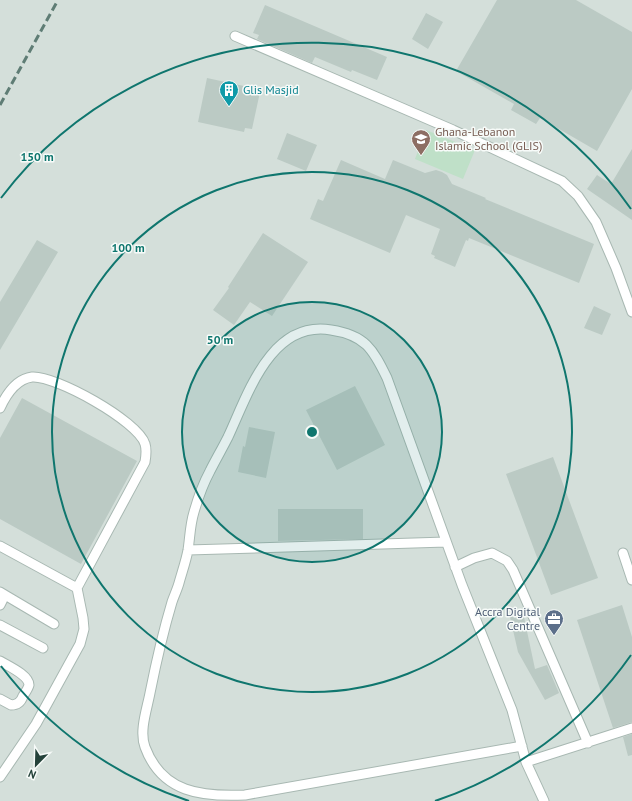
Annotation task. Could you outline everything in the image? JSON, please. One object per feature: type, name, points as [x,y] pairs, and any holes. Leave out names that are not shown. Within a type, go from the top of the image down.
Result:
[{"type":"lane","points":[[236,36],[453,130],[562,181],[578,196],[596,222],[616,268],[632,312]]},
{"type":"lane","points":[[522,746],[245,795],[220,796],[197,793],[178,787],[163,776],[151,760],[144,746],[142,734],[154,669],[188,550],[193,514],[201,491],[229,435],[247,393],[276,348],[288,338],[313,328],[338,331],[355,336],[367,344],[376,356],[395,398],[455,567],[512,710],[522,746],[526,762],[544,801]]},
{"type":"lane","points":[[0,408],[9,392],[20,381],[31,377],[45,378],[116,413],[137,430],[145,443],[147,454],[145,462],[77,588],[84,618],[84,629],[80,644],[36,724],[0,777]]},
{"type":"lane","points":[[188,550],[446,542]]},
{"type":"lane","points":[[0,546],[77,588]]},
{"type":"lane","points":[[455,567],[474,558],[492,553],[507,561],[513,570],[588,743]]},
{"type":"lane","points":[[623,553],[632,580]]},
{"type":"lane","points":[[0,605],[2,594],[54,624]]},
{"type":"lane","points":[[0,626],[43,648]]},
{"type":"lane","points":[[0,661],[22,674],[27,679],[29,685],[18,703],[11,705],[0,699]]},
{"type":"lane","points":[[526,762],[632,728]]},
{"type":"shaded area","points":[[0,0],[632,0],[632,801],[0,801]]},
{"type":"green space","points":[[426,130],[475,150],[463,179],[415,159]]},
{"type":"building","points":[[497,0],[576,0],[632,32],[632,89],[597,151],[540,118],[536,124],[511,110],[514,104],[456,71]]},
{"type":"building","points":[[265,5],[387,57],[377,80],[352,70],[351,72],[315,57],[312,63],[257,39],[259,35],[253,33]]},
{"type":"building","points":[[426,13],[443,22],[428,49],[412,39]]},
{"type":"building","name":"Glis Masjid","points":[[207,78],[253,88],[252,90],[260,92],[252,129],[245,128],[244,132],[198,122]]},
{"type":"building","points":[[287,133],[317,145],[306,171],[277,159]]},
{"type":"building","points":[[632,149],[632,220],[587,189],[597,175],[611,184]]},
{"type":"building","points":[[341,160],[385,179],[393,160],[425,173],[436,170],[447,175],[452,184],[594,244],[579,283],[469,238],[468,241],[466,240],[455,267],[434,258],[435,256],[431,254],[440,229],[406,215],[390,253],[310,219],[318,199],[323,201]]},
{"type":"building","points":[[263,233],[308,262],[272,316],[250,302],[234,325],[213,310],[229,288],[228,287]]},
{"type":"building","points":[[37,240],[58,252],[0,350],[0,302]]},
{"type":"building","points":[[594,306],[611,314],[602,335],[584,328]]},
{"type":"building","points":[[355,386],[385,445],[337,470],[306,410]]},
{"type":"building","points":[[22,398],[137,461],[81,564],[0,519],[0,438]]},
{"type":"building","points":[[249,427],[275,432],[266,478],[238,472],[243,446],[245,447]]},
{"type":"building","points":[[553,457],[598,578],[551,595],[506,474]]},
{"type":"building","points":[[278,509],[363,509],[363,539],[278,541]]},
{"type":"building","points":[[622,605],[632,637],[632,722],[613,728],[577,620]]},
{"type":"building","points":[[510,617],[524,617],[535,669],[547,665],[559,693],[545,700],[518,652]]},
{"type":"building","points":[[632,734],[632,755],[628,756],[623,737]]},
{"type":"railway","points":[[0,105],[58,0]]},
{"type":"place","name":"Glis Masjid","points":[[229,107]]},
{"type":"place","name":"Ghana-Lebanon Islamic School (GLIS)","points":[[421,156]]},
{"type":"place","name":"Accra Digital Centre","points":[[554,636]]}]
